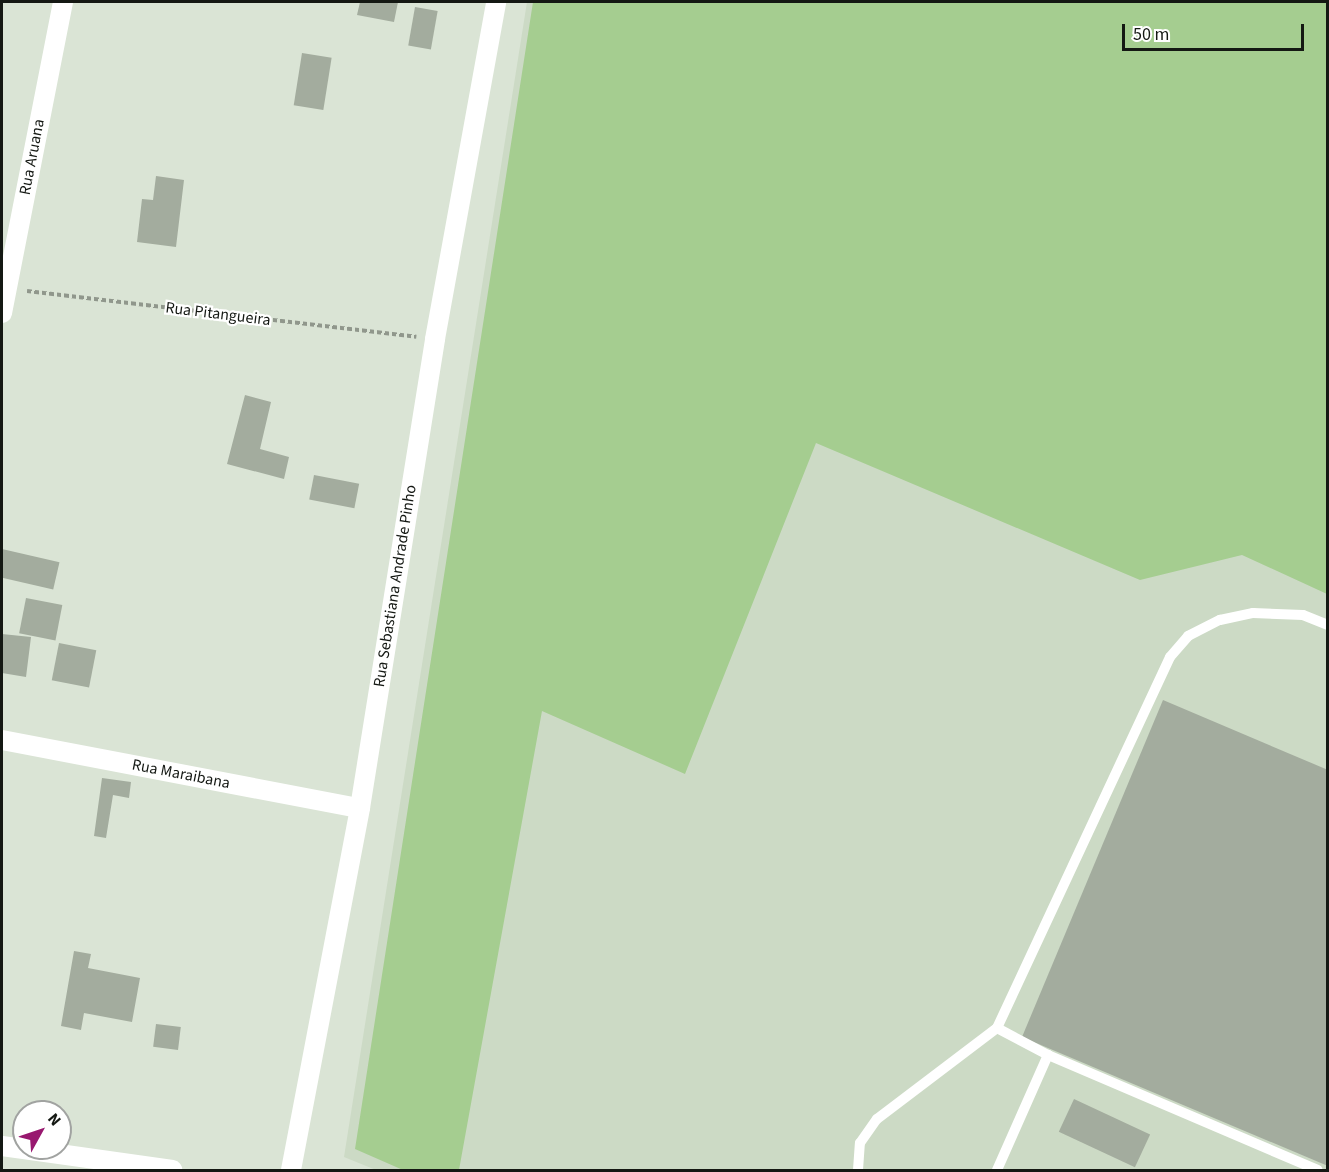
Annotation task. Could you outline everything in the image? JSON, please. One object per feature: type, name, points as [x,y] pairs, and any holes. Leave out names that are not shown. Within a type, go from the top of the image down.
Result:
[{"type":"street","name":"Rua Aruana","points":[[2,313],[4,288],[63,2]]},
{"type":"street","name":"Rua Sebastiana Andrade Pinho","points":[[291,1170],[360,808],[435,339],[496,2]]},
{"type":"street","name":"Rua Maraibana","points":[[2,740],[360,808]]},
{"type":"street","points":[[2,1146],[172,1170]]},
{"type":"lane","points":[[858,1170],[860,1143],[877,1119],[997,1028],[1170,657],[1188,636],[1220,620],[1253,613],[1303,615],[1328,625]]},
{"type":"lane","points":[[997,1028],[1048,1055],[1317,1170]]},
{"type":"lane","points":[[997,1170],[1048,1055]]},
{"type":"path","name":"Rua Pitangueira","points":[[4,288],[435,339]]},
{"type":"shaded area","points":[[527,2],[1327,2],[1327,1170],[376,1170],[344,1157]]},
{"type":"green space","points":[[533,2],[1327,2],[1327,594],[1242,555],[1140,580],[816,443],[685,774],[542,711],[459,1170],[403,1170],[355,1149]]},
{"type":"building","points":[[360,2],[398,2],[394,22],[357,15]]},
{"type":"building","points":[[415,7],[438,11],[431,49],[408,45]]},
{"type":"building","points":[[302,53],[332,58],[323,110],[294,105]]},
{"type":"building","points":[[156,176],[184,180],[176,247],[137,242],[142,199],[153,200]]},
{"type":"building","points":[[245,395],[271,402],[260,449],[289,457],[284,479],[227,464]]},
{"type":"building","points":[[314,475],[359,484],[354,508],[309,500]]},
{"type":"building","points":[[2,549],[59,562],[53,590],[2,578]]},
{"type":"building","points":[[26,598],[62,605],[55,640],[19,633]]},
{"type":"building","points":[[2,634],[31,637],[26,677],[2,673]]},
{"type":"building","points":[[59,643],[96,650],[89,688],[52,680]]},
{"type":"building","points":[[1163,700],[1328,770],[1328,1166],[1022,1037]]},
{"type":"building","points":[[102,778],[131,782],[129,798],[113,795],[106,838],[94,836]]},
{"type":"building","points":[[74,951],[91,954],[88,968],[140,978],[132,1022],[84,1013],[81,1030],[61,1026]]},
{"type":"building","points":[[156,1024],[181,1027],[178,1050],[153,1047]]},
{"type":"building","points":[[1074,1099],[1150,1134],[1135,1167],[1059,1132]]}]
